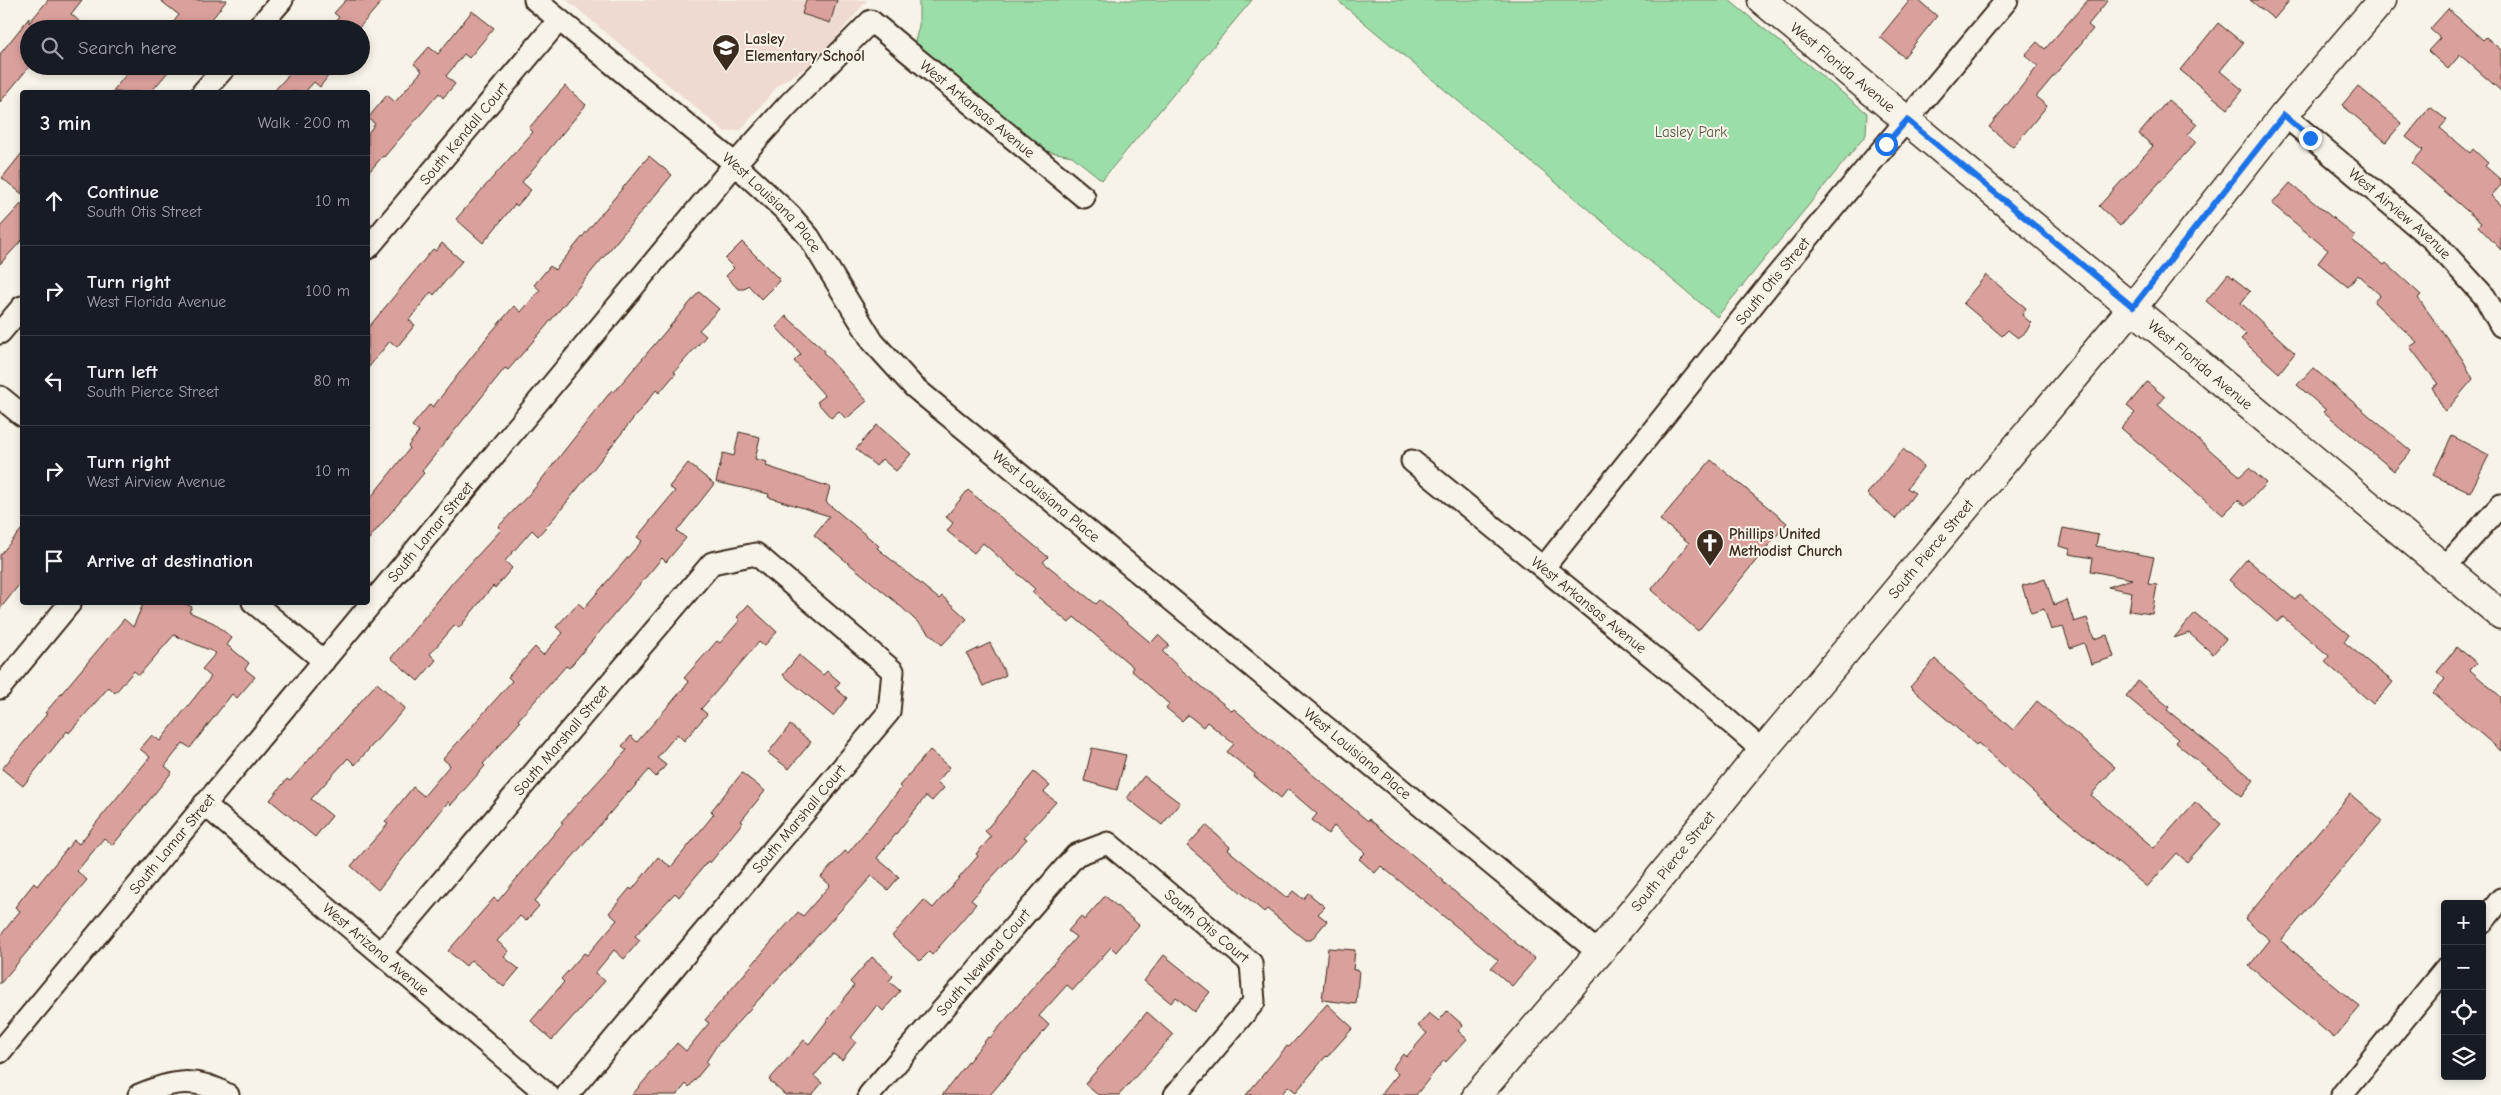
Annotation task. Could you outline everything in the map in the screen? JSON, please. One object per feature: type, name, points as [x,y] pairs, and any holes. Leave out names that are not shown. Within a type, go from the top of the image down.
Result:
[{"type":"street","points":[[265,20],[282,0]]},
{"type":"street","name":"West Louisiana Place","points":[[535,0],[735,164],[790,215],[810,237],[873,342],[914,387],[1599,953]]},
{"type":"street","name":"West Florida Avenue","points":[[1762,0],[2501,615]]},
{"type":"street","name":"South Otis Street","points":[[1544,567],[1768,286],[2007,0]]},
{"type":"street","name":"South Pierce Street","points":[[1477,1095],[1599,953],[1763,751],[2133,307],[2284,115],[2382,0]]},
{"type":"street","name":"South Kendall Court","points":[[370,246],[559,20]]},
{"type":"street","name":"South Lamar Street","points":[[0,1052],[735,164],[787,106],[871,21]]},
{"type":"street","name":"West Arkansas Avenue","points":[[871,21],[1084,196]]},
{"type":"street","points":[[205,90],[218,75]]},
{"type":"street","name":"West Airview Avenue","points":[[2284,115],[2433,240],[2485,298],[2501,326]]},
{"type":"street","points":[[0,333],[20,309]]},
{"type":"street","points":[[0,397],[20,413]]},
{"type":"street","name":"West Arkansas Avenue","points":[[1412,462],[1544,567],[1763,751]]},
{"type":"street","points":[[2445,567],[2501,504]]},
{"type":"street","name":"South Marshall Street","points":[[381,953],[712,563],[756,554]]},
{"type":"street","name":"South Marshall Court","points":[[567,1095],[889,712],[893,671],[756,554]]},
{"type":"street","points":[[0,688],[69,605]]},
{"type":"street","points":[[257,605],[324,661]]},
{"type":"street","name":"West Arizona Avenue","points":[[204,804],[548,1095]]},
{"type":"street","name":"South Newland Court","points":[[869,1095],[1076,855],[1108,843]]},
{"type":"street","name":"South Otis Court","points":[[1108,843],[1250,963],[1254,1002],[1175,1095]]},
{"type":"street","points":[[2486,917],[2501,900]]},
{"type":"street","points":[[2342,1095],[2441,974]]},
{"type":"street","points":[[139,1095],[166,1083],[192,1082],[214,1087],[228,1095]]},
{"type":"shaded area","name":"Lasley Elementary School","points":[[567,0],[867,0],[818,60],[779,84],[741,130],[725,132]]},
{"type":"green space","points":[[919,0],[1252,0],[1102,180],[1072,156],[1035,149],[913,49],[919,26]]},
{"type":"green space","name":"Lasley Park","points":[[1337,0],[1729,0],[1867,113],[1866,135],[1717,317]]},
{"type":"building","points":[[48,0],[82,0],[71,14],[78,20],[31,20]]},
{"type":"building","points":[[160,0],[227,0],[211,20],[175,20],[179,15]]},
{"type":"building","points":[[346,0],[383,0],[366,20],[336,20],[339,17],[334,13]]},
{"type":"building","name":"Lasley Elementary School","points":[[806,0],[837,0],[830,23],[802,14]]},
{"type":"building","points":[[1910,0],[1918,0],[1937,16],[1904,57],[1880,37]]},
{"type":"building","points":[[2088,0],[2108,0],[2088,25],[2093,29],[2036,97],[2047,106],[2013,147],[1989,127],[2038,66],[2025,55],[2037,42],[2045,49]]},
{"type":"building","points":[[2250,0],[2290,0],[2274,19]]},
{"type":"building","points":[[2448,9],[2483,40],[2486,37],[2501,50],[2501,91],[2460,55],[2448,69],[2428,51],[2440,38],[2430,29]]},
{"type":"building","points":[[472,11],[494,28],[469,58],[464,54],[446,76],[455,84],[443,98],[439,93],[370,171],[370,130],[375,124],[370,120],[370,116],[387,95],[395,102],[422,71],[414,64],[429,47],[438,54]]},
{"type":"building","points":[[2218,23],[2243,43],[2220,71],[2243,90],[2228,109],[2180,70]]},
{"type":"building","points":[[20,29],[20,75],[22,75],[0,102],[0,54]]},
{"type":"building","points":[[126,75],[165,75],[153,90],[114,90]]},
{"type":"building","points":[[289,75],[329,75],[320,87],[314,82],[307,90],[275,90]]},
{"type":"building","points":[[565,86],[586,105],[522,182],[531,190],[517,206],[515,204],[483,243],[456,219],[533,132],[529,128]]},
{"type":"building","points":[[2358,86],[2402,123],[2386,142],[2342,105]]},
{"type":"building","points":[[2168,100],[2197,124],[2188,135],[2196,142],[2120,226],[2099,206],[2153,146],[2139,134]]},
{"type":"building","points":[[2430,107],[2447,120],[2440,128],[2470,153],[2473,149],[2488,163],[2485,166],[2501,180],[2501,185],[2491,196],[2501,206],[2501,250],[2478,226],[2481,223],[2412,163],[2423,150],[2406,137]]},
{"type":"building","points":[[20,156],[20,192],[2,178]]},
{"type":"building","points":[[649,156],[672,175],[542,331],[508,370],[505,368],[422,471],[424,473],[370,538],[370,498],[410,448],[408,446],[419,432],[412,426],[430,404],[433,407],[488,336],[514,306],[521,312],[540,290],[534,285],[550,266],[555,270]]},
{"type":"building","points":[[2290,183],[2355,236],[2352,240],[2384,265],[2386,263],[2421,295],[2418,298],[2463,360],[2473,379],[2445,412],[2432,387],[2438,384],[2410,347],[2417,342],[2374,302],[2380,295],[2358,275],[2348,287],[2318,263],[2328,250],[2272,204]]},
{"type":"building","points":[[20,205],[20,242],[0,264],[0,227]]},
{"type":"building","points":[[742,242],[780,280],[761,299],[748,285],[744,289],[738,289],[726,276],[734,268],[725,259]]},
{"type":"building","points":[[442,243],[462,261],[434,295],[431,292],[409,320],[415,325],[397,347],[390,341],[370,366],[370,326],[433,249],[436,251]]},
{"type":"building","points":[[2228,274],[2250,291],[2241,303],[2295,353],[2279,373],[2241,339],[2246,334],[2206,301]]},
{"type":"building","points":[[1986,275],[2026,308],[2022,315],[2031,323],[2026,332],[2018,338],[2008,330],[2002,336],[1963,303]]},
{"type":"building","points":[[699,292],[719,309],[699,330],[706,336],[674,372],[676,373],[659,393],[656,390],[538,536],[532,530],[505,561],[512,568],[495,588],[493,586],[459,628],[455,625],[430,654],[436,660],[418,681],[391,658],[453,582],[501,530],[498,527],[534,489],[612,390],[614,392]]},
{"type":"building","points":[[786,316],[825,351],[824,353],[867,401],[846,419],[839,411],[831,418],[817,402],[825,396],[794,361],[801,354],[776,327]]},
{"type":"building","points":[[2313,368],[2411,451],[2394,471],[2324,412],[2326,410],[2297,385]]},
{"type":"building","points":[[2147,382],[2165,397],[2158,405],[2240,476],[2249,468],[2266,483],[2245,506],[2238,500],[2223,515],[2121,428],[2135,413],[2127,406]]},
{"type":"building","points":[[877,425],[911,454],[896,471],[882,459],[876,466],[856,449]]},
{"type":"building","points":[[739,432],[760,437],[755,459],[767,462],[766,466],[830,487],[826,502],[879,546],[877,548],[939,599],[942,596],[967,619],[942,645],[897,603],[814,535],[829,516],[768,497],[769,494],[716,482],[723,453],[734,456]]},
{"type":"building","points":[[2452,436],[2489,455],[2470,493],[2433,475]]},
{"type":"building","points":[[1903,449],[1924,466],[1907,488],[1915,493],[1895,519],[1867,494]]},
{"type":"building","name":"Phillips United Methodist Church","points":[[1711,460],[1787,523],[1698,631],[1651,590],[1689,543],[1660,520]]},
{"type":"building","points":[[688,463],[714,484],[677,531],[686,538],[666,562],[662,558],[569,668],[566,666],[518,720],[520,722],[483,764],[485,766],[451,805],[448,802],[378,890],[351,866],[388,824],[385,822],[413,787],[424,796],[450,765],[443,759],[512,681],[508,677],[535,647],[543,655],[563,633],[556,627],[578,603],[584,608],[642,541],[637,537],[675,491],[669,487]]},
{"type":"building","points":[[968,490],[1048,557],[1043,562],[1096,604],[1100,600],[1151,643],[1158,635],[1169,645],[1163,652],[1184,672],[1232,711],[1234,709],[1368,821],[1369,819],[1535,959],[1512,986],[1491,968],[1498,960],[1381,866],[1375,873],[1359,859],[1365,853],[1334,826],[1328,834],[1312,820],[1317,814],[1288,789],[1281,798],[1254,776],[1255,774],[1227,752],[1234,744],[1207,722],[1203,727],[1188,715],[1182,721],[1166,708],[1169,704],[1131,670],[1133,667],[1074,617],[1069,623],[1032,592],[1035,589],[983,543],[974,553],[947,531],[953,523],[946,517]]},
{"type":"building","points":[[2063,528],[2098,535],[2096,546],[2154,557],[2148,584],[2157,585],[2152,614],[2129,611],[2132,592],[2108,587],[2132,579],[2091,571],[2093,558],[2069,554],[2070,549],[2059,546]]},
{"type":"building","points":[[20,531],[20,584],[0,609],[0,555]]},
{"type":"building","points":[[2247,559],[2295,600],[2300,594],[2349,635],[2344,642],[2393,682],[2373,704],[2325,662],[2329,656],[2283,617],[2277,622],[2229,580]]},
{"type":"building","points":[[2045,579],[2054,605],[2067,600],[2074,622],[2087,618],[2094,639],[2107,635],[2114,657],[2091,664],[2084,643],[2070,648],[2063,626],[2051,630],[2044,609],[2031,613],[2022,586]]},
{"type":"building","points":[[143,605],[188,605],[192,607],[189,612],[214,623],[232,638],[227,645],[249,663],[245,669],[255,677],[237,698],[232,694],[190,748],[183,743],[165,766],[172,772],[113,845],[104,838],[77,871],[87,880],[0,984],[0,936],[20,911],[15,907],[34,883],[37,886],[74,840],[79,844],[150,757],[140,749],[152,735],[160,741],[211,677],[202,669],[216,653],[174,635],[139,675],[134,671],[115,693],[109,687],[69,733],[67,731],[23,786],[2,769],[47,714],[45,713],[124,619],[133,627]]},
{"type":"building","points":[[748,605],[777,632],[764,646],[759,642],[701,709],[707,714],[684,741],[677,734],[657,758],[666,765],[656,777],[649,770],[628,792],[534,902],[539,906],[526,921],[520,916],[497,941],[509,951],[504,957],[519,969],[504,987],[471,960],[466,966],[448,951],[494,898],[498,901],[563,823],[561,822],[627,750],[622,746],[631,736],[637,742],[689,682],[684,678],[717,641],[720,643],[740,620],[737,617]]},
{"type":"building","points":[[2195,613],[2226,639],[2213,654],[2189,633],[2174,638]]},
{"type":"building","points":[[990,643],[1006,675],[983,686],[967,654]]},
{"type":"building","points":[[2457,647],[2477,663],[2470,670],[2501,697],[2501,751],[2433,693],[2445,679],[2437,672]]},
{"type":"building","points":[[799,655],[823,675],[827,671],[840,682],[835,688],[847,698],[833,716],[783,675]]},
{"type":"building","points":[[1935,659],[2013,730],[2037,701],[2115,767],[2091,795],[2154,848],[2195,802],[2221,824],[2187,862],[2177,853],[2147,887],[2041,799],[1978,743],[1976,745],[1910,687]]},
{"type":"building","points":[[2138,681],[2169,707],[2167,710],[2254,780],[2242,796],[2175,742],[2178,739],[2126,696]]},
{"type":"building","points":[[377,683],[405,708],[355,765],[348,758],[311,799],[332,816],[315,837],[270,800],[287,779],[290,781]]},
{"type":"building","points":[[790,725],[811,742],[789,769],[768,753]]},
{"type":"building","points":[[1092,748],[1126,755],[1117,790],[1084,781]]},
{"type":"building","points":[[930,750],[950,767],[937,782],[944,788],[932,801],[926,796],[877,858],[899,877],[888,890],[872,876],[717,1045],[706,1062],[708,1064],[689,1087],[686,1084],[677,1095],[632,1095],[677,1043],[686,1051],[709,1023],[705,1020],[775,938],[798,912],[803,916],[830,885],[821,877],[845,851],[848,853],[901,788],[899,786]]},
{"type":"building","points":[[1034,772],[1050,786],[1044,792],[1056,802],[1024,837],[1027,839],[971,900],[976,904],[932,955],[929,952],[920,961],[892,936],[924,900],[933,908],[978,856],[976,854],[991,837],[985,831]]},
{"type":"building","points":[[742,773],[765,791],[741,821],[743,822],[710,863],[708,861],[679,897],[675,893],[635,936],[640,940],[624,959],[614,950],[595,973],[605,981],[552,1040],[531,1021],[564,982],[561,979],[584,953],[587,955],[617,920],[609,913],[630,888],[632,890],[658,857],[671,867],[714,814],[711,811]]},
{"type":"building","points":[[1144,776],[1180,803],[1162,825],[1127,798]]},
{"type":"building","points":[[2350,794],[2382,821],[2281,941],[2360,1007],[2334,1038],[2249,966],[2270,940],[2245,919]]},
{"type":"building","points":[[1206,825],[1230,847],[1228,850],[1287,898],[1293,891],[1303,899],[1308,893],[1325,907],[1318,914],[1327,921],[1311,940],[1305,940],[1267,909],[1264,912],[1187,846]]},
{"type":"building","points":[[1105,896],[1139,925],[1116,952],[1111,947],[1073,990],[1067,985],[1039,1016],[1049,1025],[990,1095],[942,1095],[988,1037],[990,1038],[1076,937],[1068,931],[1081,916],[1084,920]]},
{"type":"building","points":[[1328,948],[1355,950],[1353,970],[1359,970],[1356,1004],[1322,1000]]},
{"type":"building","points":[[1164,955],[1210,992],[1194,1012],[1176,997],[1171,1003],[1144,981]]},
{"type":"building","points":[[872,957],[893,976],[889,981],[900,991],[883,1011],[877,1005],[851,1038],[856,1042],[842,1060],[833,1054],[814,1076],[822,1083],[812,1095],[785,1095],[769,1080],[804,1040],[809,1044],[854,986],[850,982]]},
{"type":"building","points":[[1327,1004],[1353,1028],[1326,1056],[1296,1092],[1288,1086],[1281,1095],[1246,1095],[1287,1046],[1289,1047]]},
{"type":"building","points":[[1447,1011],[1463,1025],[1458,1031],[1467,1039],[1446,1062],[1444,1060],[1416,1095],[1381,1095],[1398,1074],[1392,1068],[1403,1054],[1406,1057],[1427,1033],[1418,1026],[1429,1013],[1439,1021]]},
{"type":"building","points":[[1147,1012],[1173,1035],[1119,1095],[1098,1095],[1085,1084]]},
{"type":"place","name":"Lasley Elementary School","points":[[726,72]]},
{"type":"place","name":"Phillips United Methodist Church","points":[[1710,567]]},
{"type":"route","points":[[1886,144],[1907,120],[2133,307],[2284,115],[2310,138]]}]
